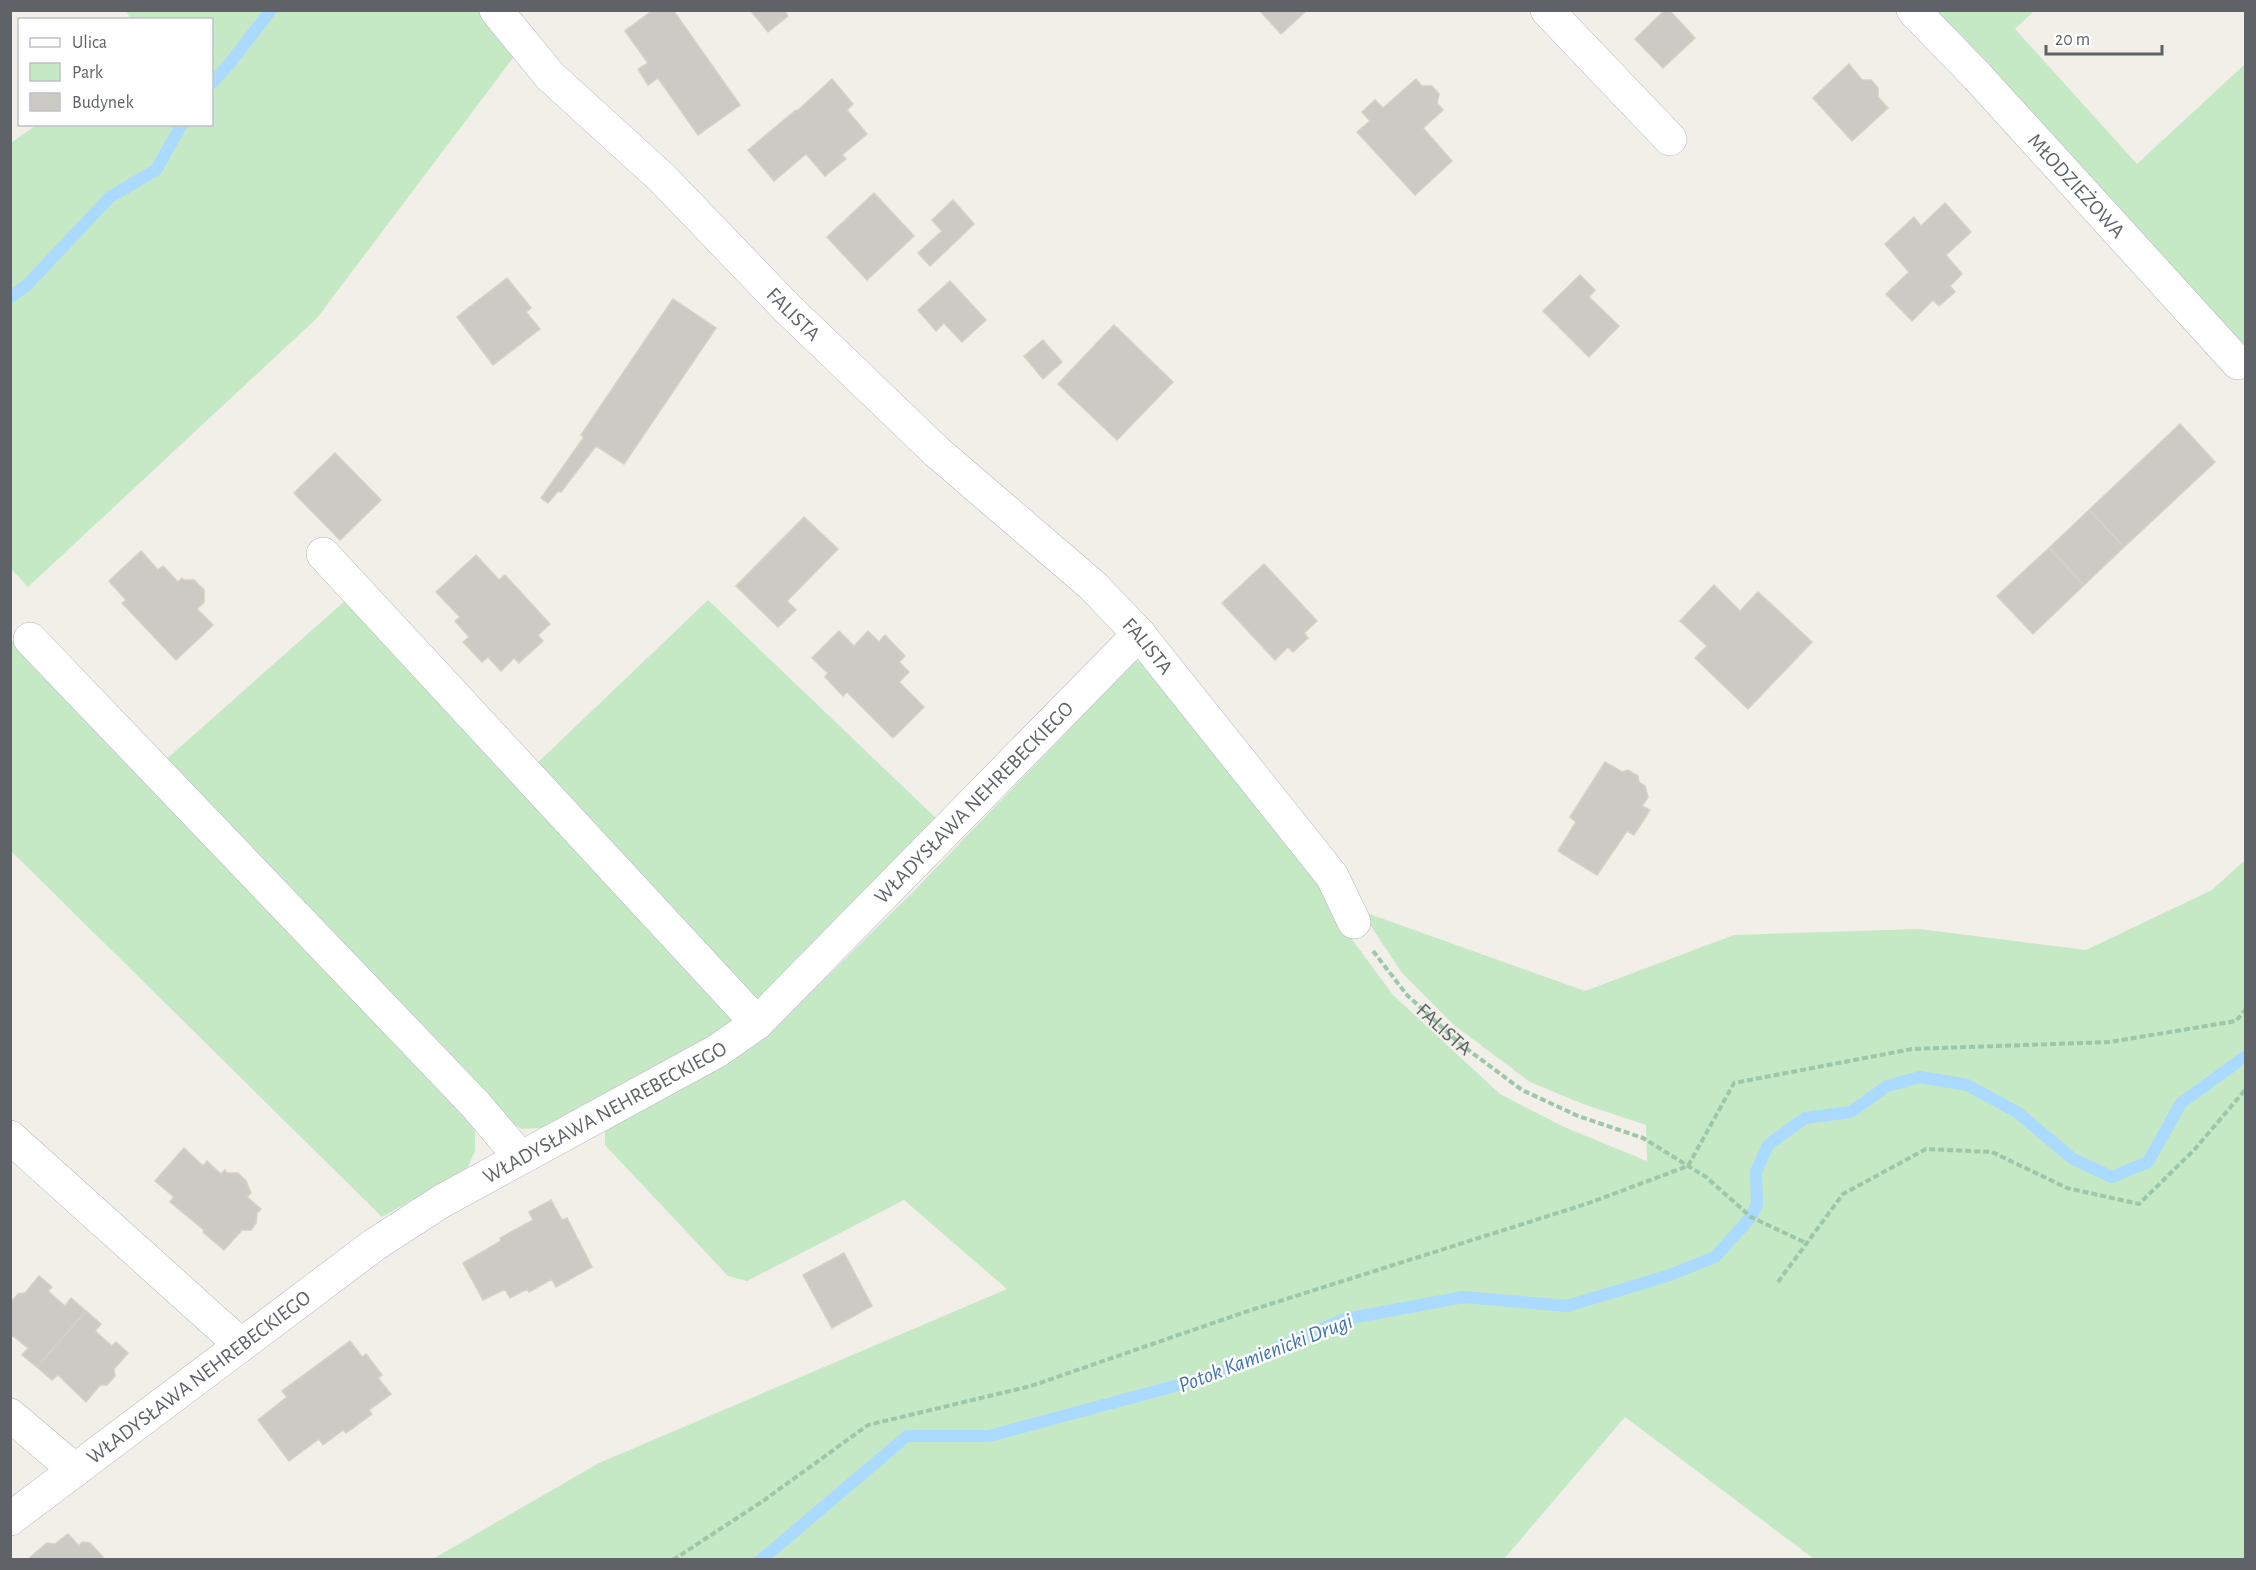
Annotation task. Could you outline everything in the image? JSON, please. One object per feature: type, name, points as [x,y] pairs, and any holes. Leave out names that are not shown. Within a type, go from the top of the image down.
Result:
[{"type":"street","name":"FALISTA","points":[[496,10],[550,76],[662,178],[787,308],[937,452],[1092,585],[1139,634],[1332,876],[1354,922]]},
{"type":"street","points":[[1547,10],[1670,139]]},
{"type":"street","name":"MŁODZIEŻOWA","points":[[1913,10],[1977,76],[2238,363]]},
{"type":"street","points":[[323,554],[757,1023]]},
{"type":"street","name":"WŁADYSŁAWA NEHREBECKIEGO","points":[[10,1519],[374,1245],[442,1201],[717,1051],[757,1023],[1139,634]]},
{"type":"street","points":[[30,639],[467,1095],[520,1157]]},
{"type":"street","points":[[10,1137],[241,1345]]},
{"type":"street","points":[[10,1415],[75,1470]]},
{"type":"path","name":"FALISTA","points":[[1354,922],[1359,933],[1407,994],[1459,1042],[1522,1089],[1578,1116],[1643,1138],[1706,1177],[1751,1217],[1808,1244]]},
{"type":"path","points":[[673,1560],[763,1501],[868,1425],[1031,1386],[1242,1313],[1589,1203],[1688,1166],[1734,1083],[1912,1049],[2110,1042],[2236,1021],[2246,1009]]},
{"type":"path","points":[[1778,1282],[1843,1194],[1926,1149],[1992,1152],[2067,1188],[2139,1204],[2196,1149],[2246,1089]]},
{"type":"green space","points":[[126,11],[482,11],[516,54],[317,318],[28,587],[11,569],[11,143],[35,126],[213,126],[213,18],[130,18]]},
{"type":"green space","points":[[1926,11],[2034,11],[2015,29],[2137,164],[2245,64],[2245,360]]},
{"type":"green space","points":[[346,600],[735,1022],[542,1128],[522,1129],[505,1119],[161,764]]},
{"type":"green space","points":[[708,600],[939,821],[759,998],[742,994],[532,768]]},
{"type":"green space","points":[[14,639],[470,1115],[475,1130],[475,1151],[467,1169],[382,1217],[11,851],[10,644]]},
{"type":"green space","points":[[1135,661],[1148,664],[1327,892],[1348,934],[1393,995],[1500,1094],[1564,1127],[1647,1161],[1646,1125],[1583,1104],[1530,1082],[1454,1025],[1402,973],[1361,911],[1585,991],[1734,935],[1919,929],[2086,950],[2212,890],[2245,860],[2245,1559],[1814,1559],[1625,1417],[1504,1559],[431,1560],[599,1463],[1007,1289],[904,1200],[747,1281],[728,1276],[605,1145],[605,1128],[770,1033],[914,891]]},
{"type":"building","points":[[653,10],[673,10],[740,105],[698,135],[658,78],[648,85],[638,69],[648,63],[625,31]]},
{"type":"building","points":[[750,10],[784,10],[788,16],[768,32]]},
{"type":"building","points":[[1259,10],[1307,10],[1281,34]]},
{"type":"building","points":[[1665,10],[1669,10],[1695,38],[1663,68],[1635,39]]},
{"type":"building","points":[[1849,64],[1862,80],[1871,80],[1878,88],[1878,97],[1888,108],[1852,141],[1813,98]]},
{"type":"building","points":[[832,79],[853,104],[847,110],[867,134],[842,155],[846,159],[825,176],[806,154],[774,181],[748,150],[797,111]]},
{"type":"building","points":[[1416,79],[1422,86],[1432,86],[1439,94],[1437,103],[1443,110],[1423,128],[1452,161],[1415,195],[1357,132],[1370,121],[1362,112],[1375,100],[1383,108]]},
{"type":"building","points":[[874,193],[914,236],[867,280],[827,237]]},
{"type":"building","points":[[953,200],[974,224],[930,266],[918,253],[942,231],[932,220]]},
{"type":"building","points":[[1945,203],[1971,232],[1946,255],[1962,274],[1950,286],[1955,292],[1939,306],[1933,300],[1912,321],[1886,294],[1909,272],[1885,244],[1914,217],[1921,226]]},
{"type":"building","points":[[1580,275],[1595,290],[1589,297],[1619,326],[1589,357],[1543,311]]},
{"type":"building","points":[[507,278],[531,308],[526,312],[540,329],[493,365],[457,317]]},
{"type":"building","points":[[950,281],[986,320],[962,342],[944,323],[936,331],[918,310]]},
{"type":"building","points":[[673,299],[716,328],[624,464],[596,446],[561,492],[558,491],[548,503],[541,498],[584,437],[581,435]]},
{"type":"building","points":[[1114,325],[1173,382],[1117,440],[1058,384]]},
{"type":"building","points":[[1043,340],[1062,362],[1043,379],[1024,356]]},
{"type":"building","points":[[2180,424],[2215,462],[2124,547],[2089,510]]},
{"type":"building","points":[[335,453],[381,500],[340,540],[294,493]]},
{"type":"building","points":[[2089,510],[2124,547],[2084,585],[2049,548]]},
{"type":"building","points":[[804,517],[838,549],[787,601],[796,610],[778,627],[736,586]]},
{"type":"building","points":[[2049,548],[2084,585],[2033,634],[1997,596]]},
{"type":"building","points":[[141,551],[158,570],[163,566],[178,582],[182,578],[194,580],[204,590],[204,602],[197,609],[213,625],[176,660],[122,603],[126,600],[109,581]]},
{"type":"building","points":[[476,555],[499,580],[505,575],[550,624],[538,635],[543,641],[519,663],[514,658],[501,671],[488,657],[482,662],[463,642],[469,637],[455,621],[460,617],[436,592]]},
{"type":"building","points":[[1264,564],[1317,621],[1304,633],[1308,638],[1293,652],[1288,647],[1275,660],[1222,603]]},
{"type":"building","points":[[1714,585],[1740,611],[1758,592],[1812,642],[1748,709],[1695,658],[1707,646],[1680,621]]},
{"type":"building","points":[[839,631],[854,646],[868,631],[879,642],[885,635],[905,656],[899,662],[909,672],[899,682],[924,707],[893,738],[847,692],[843,696],[825,677],[828,673],[812,658]]},
{"type":"building","points":[[1605,762],[1622,772],[1628,770],[1638,776],[1639,782],[1645,786],[1648,797],[1642,806],[1650,810],[1634,835],[1627,831],[1597,875],[1558,851],[1576,822],[1570,817]]},
{"type":"building","points":[[184,1148],[203,1166],[207,1161],[221,1174],[225,1170],[227,1173],[238,1173],[246,1181],[251,1193],[247,1197],[261,1209],[257,1213],[256,1223],[251,1230],[242,1230],[224,1250],[170,1202],[174,1197],[155,1181]]},
{"type":"building","points":[[551,1200],[562,1220],[567,1218],[592,1267],[556,1287],[552,1279],[529,1292],[527,1289],[510,1298],[505,1289],[483,1300],[463,1263],[501,1241],[500,1238],[533,1220],[529,1212]]},
{"type":"building","points":[[844,1253],[872,1306],[832,1328],[803,1275]]},
{"type":"building","points":[[39,1276],[52,1287],[48,1291],[65,1306],[71,1298],[86,1311],[37,1367],[22,1355],[28,1348],[13,1336],[10,1338],[10,1303],[18,1294],[25,1293]]},
{"type":"building","points":[[86,1311],[101,1324],[95,1331],[112,1346],[116,1342],[128,1353],[114,1369],[115,1376],[107,1385],[100,1385],[86,1402],[58,1375],[52,1380],[37,1367]]},
{"type":"building","points":[[350,1341],[362,1357],[366,1354],[382,1375],[378,1378],[391,1394],[369,1410],[372,1414],[346,1433],[343,1430],[323,1445],[319,1439],[289,1461],[258,1420],[287,1397],[282,1391]]},
{"type":"building","points":[[68,1534],[79,1546],[82,1542],[90,1543],[103,1557],[101,1560],[27,1560],[47,1543],[55,1544]]},
{"type":"waterway","points":[[213,82],[271,10]]},
{"type":"waterway","points":[[10,297],[26,286],[110,197],[156,170],[181,126]]},
{"type":"waterway","name":"Potok Kamienicki Drugi","points":[[761,1560],[907,1436],[989,1436],[1212,1376],[1345,1319],[1464,1297],[1567,1306],[1667,1276],[1715,1257],[1751,1217],[1757,1204],[1756,1172],[1768,1145],[1805,1118],[1851,1112],[1887,1086],[1920,1077],[1967,1085],[2017,1112],[2073,1159],[2112,1177],[2148,1162],[2181,1103],[2246,1056]]}]
